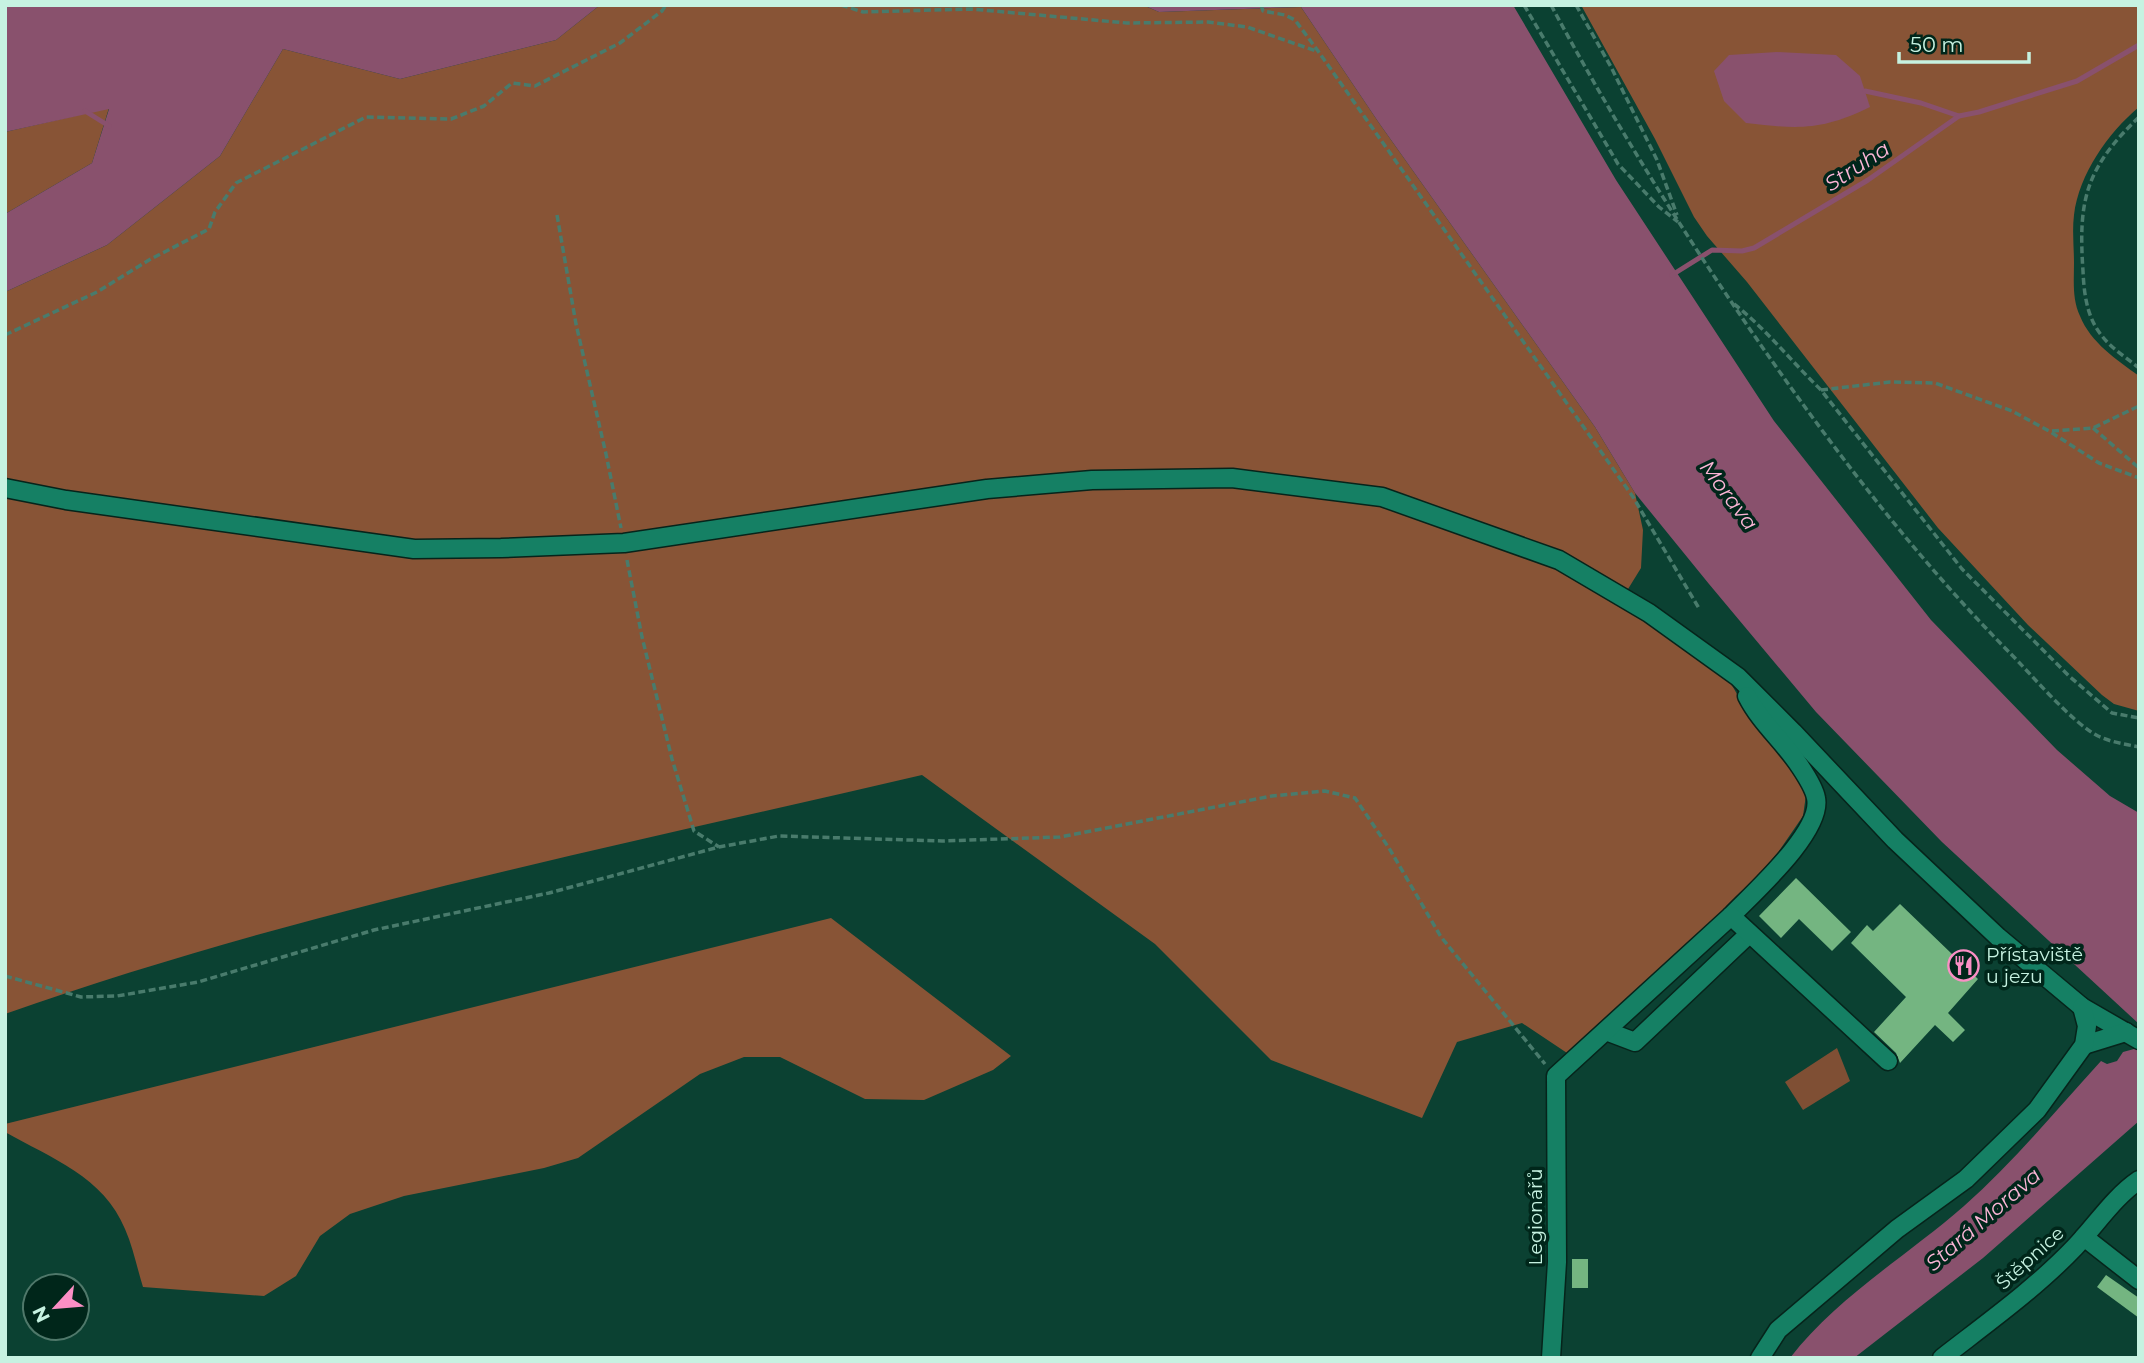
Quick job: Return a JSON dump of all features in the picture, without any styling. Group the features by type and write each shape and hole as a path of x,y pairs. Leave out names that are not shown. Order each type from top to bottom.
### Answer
{"street":[{"path":"5,488 66,500 414,549 624,543 987,489 1092,480 1192,477 1246,480 1382,497 1559,560 1649,613 1738,677 1904,849 1998,937 2082,1007 2132,1036"},
{"path":"1556,1076 1731,916 1798,847 1813,821 1817,799 1798,763 1759,715 1738,677"},
{"path":"1731,916 1888,1060"},
{"path":"1606,1031 1634,1042 1749,934"},
{"path":"1760,1358 1779,1330 1897,1229 1965,1179 2037,1110 2084,1045 2087,1026 2082,1007"},
{"path":"2084,1045 2106,1036 2132,1036"},
{"name":"Legionářů","path":"1551,1358 1556,1262 1556,1076"},
{"name":"Štěpnice","path":"1942,1358 2002,1312 2084,1237 2127,1188 2139,1180"},
{"path":"2084,1237 2139,1280"}],"path":[{"path":"5,335 97,292 149,260 209,229 215,212 236,183 276,161 366,117 451,119 484,106 512,83 535,86 620,43 666,5"},
{"path":"841,5 863,12 971,9 1127,23 1208,22 1247,27 1318,51"},
{"path":"1261,5 1263,11 1285,15 1295,20 1318,51 1633,497 1700,610"},
{"path":"1524,5 1618,164 1659,207 1680,223"},
{"path":"1551,5 1577,54 1707,267 1844,461 1919,554 1985,628 2079,722 2097,736 2139,747"},
{"path":"1576,5 1611,67 1657,160 1680,223"},
{"path":"2139,117 2117,140 2094,173 2084,199 2081,229 2084,293 2091,319 2102,337 2139,368"},
{"path":"557,215 576,324 606,454 642,637 672,759 694,831 719,847"},
{"path":"1730,301 1766,331 1821,390 1962,569 2069,676 2112,713 2139,718"},
{"path":"1821,390 1890,383 1935,383 2012,411 2099,463 2139,478"},
{"path":"2049,431 2093,428 2139,406"},
{"path":"2093,428 2139,468"},
{"path":"5,976 81,997 117,996 198,982 374,930 549,893 719,847 779,836 942,841 1060,837 1272,796 1325,791 1355,798 1389,848 1441,937 1556,1076"}],"shaded area":[{"path":"600,5 1143,5 1159,12 1301,7 1379,123 1595,427 1635,493 1643,530 1641,568 1620,602 1724,671 1742,703 1799,776 1806,795 1803,816 1779,851 1727,912 1570,1055 1522,1023 1457,1042 1422,1118 1271,1060 1155,944 922,775 345,911 230,942 5,1014 5,292 107,245 220,156 283,49 400,79 556,40"},
{"path":"1581,5 2139,5 2139,107 2116,129 2089,170 2077,200 2073,233 2074,290 2080,316 2097,342 2139,376 2139,711 2114,704 2102,695 2028,625 1938,528 1747,282 1707,236 1694,217 1655,139"},
{"path":"109,108 92,163 5,214 5,132"},
{"path":"831,918 1011,1056 993,1070 924,1100 865,1099 780,1057 744,1057 700,1074 578,1158 544,1168 404,1196 350,1214 320,1236 296,1276 264,1296 143,1287 125,1229 104,1196 90,1182 58,1160 5,1132 5,1124"},
{"path":"1837,1048 1850,1081 1803,1110 1785,1082"}],"water":[{"path":"5,5 600,5 556,40 400,79 283,49 220,156 107,245 5,292 5,214 92,163 109,109 5,132"},
{"name":"Morava","path":"1143,5 1513,5 1616,180 1774,421 1931,620 2057,750 2110,796 2139,813 2139,1024 1942,842 1816,712 1709,584 1635,493 1595,427 1379,123 1301,7 1159,12"},
{"path":"1777,52 1836,55 1860,76 1870,107 1837,120 1809,126 1746,123 1724,101 1714,71 1729,55"},
{"name":"Stará Morava","path":"2139,1049 2139,1121 1983,1258 1854,1358 1790,1358 1851,1296 1982,1189 2101,1061 2107,1064 2117,1061 2123,1052"}],"building":[{"path":"1796,878 1851,932 1832,951 1799,919 1781,938 1759,916"},
{"path":"1900,904 1978,979 1948,1013 1965,1030 1953,1042 1935,1025 1900,1063 1896,1053 1874,1032 1906,997 1851,943 1867,925 1873,931"},
{"path":"1572,1259 1588,1259 1588,1288 1572,1288"},
{"path":"2106,1275 2139,1298 2139,1318 2097,1287"}],"waterway":[{"name":"Struha","path":"1672,275 1712,250 1742,251 1754,248 1868,180 1959,116 2077,81 2139,45"},
{"path":"1865,91 1921,103 1959,116"},
{"path":"85,111 109,126"}],"place":[{"name":"Přístaviště u jezu","path":"1963,965"}]}
